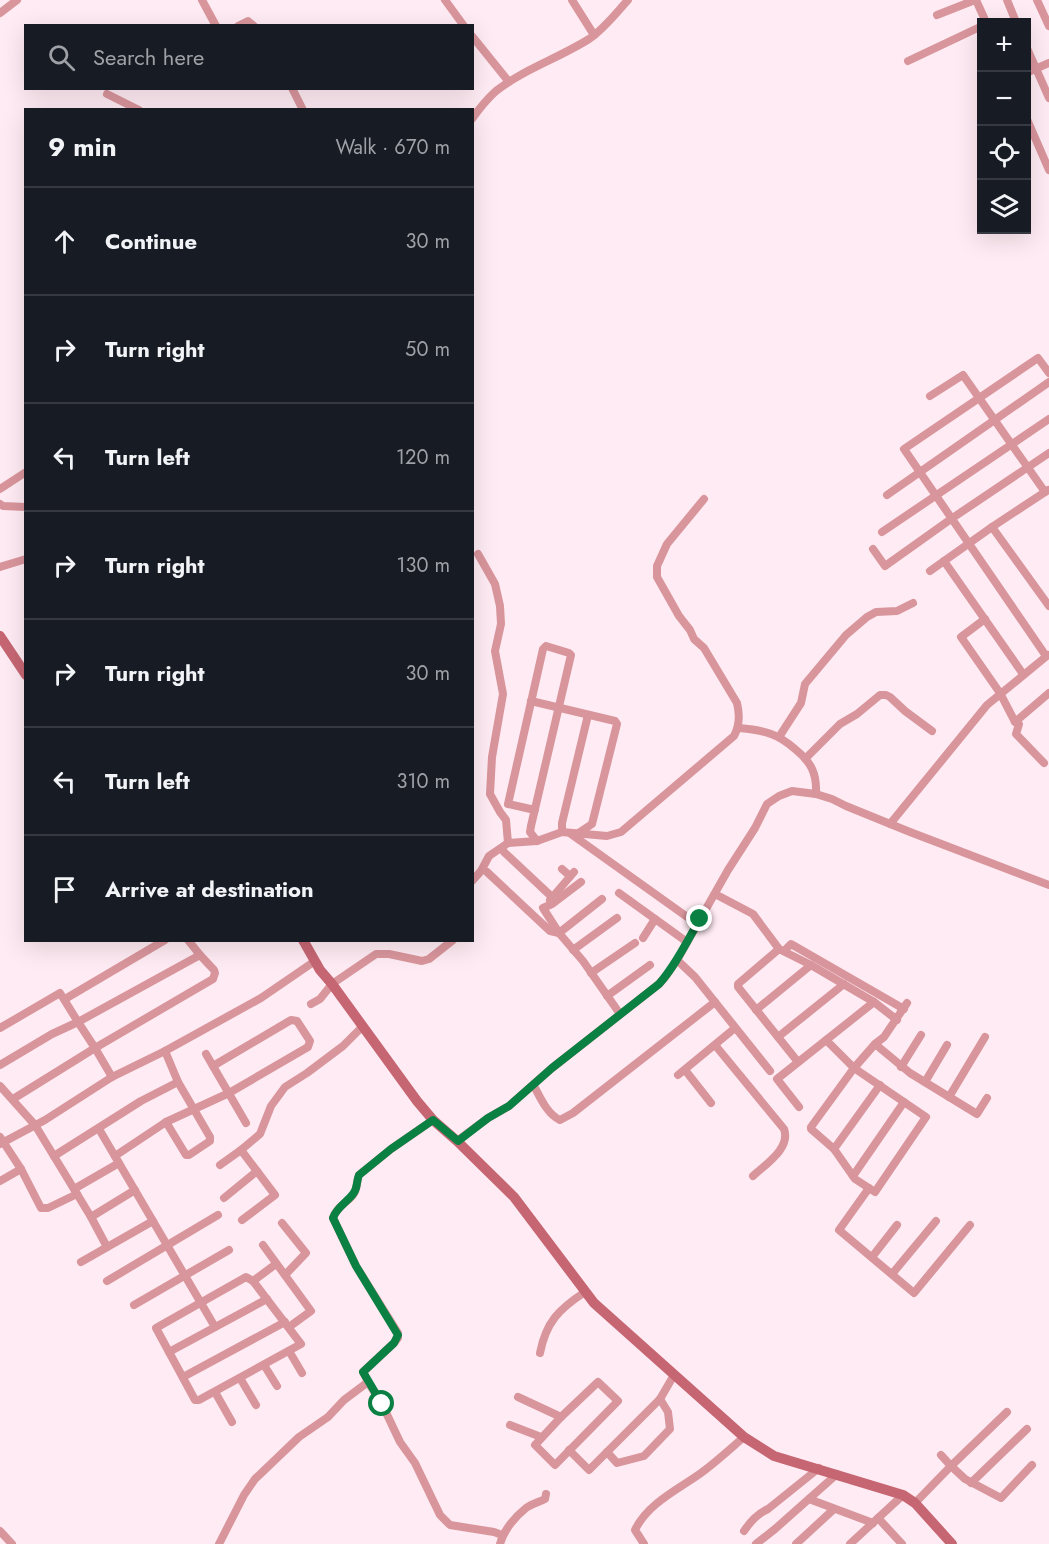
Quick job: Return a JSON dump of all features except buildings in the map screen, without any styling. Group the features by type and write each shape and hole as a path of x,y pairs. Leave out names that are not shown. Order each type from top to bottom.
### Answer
{"street":[{"path":"0,13 16,0"},
{"path":"202,0 215,24"},
{"path":"445,0 463,24"},
{"path":"572,0 594,35"},
{"path":"474,116 486,101 509,82 594,35 628,0"},
{"path":"937,15 975,0 984,18"},
{"path":"1007,0 1014,18"},
{"path":"1037,0 1049,26"},
{"path":"908,61 977,28"},
{"path":"474,38 509,82"},
{"path":"1031,58 1049,98"},
{"path":"1028,72 1049,63"},
{"path":"293,90 302,108"},
{"path":"107,94 135,108"},
{"path":"1031,126 1046,156 1049,170"},
{"path":"890,824 987,705 1047,655 904,449 1038,358 1049,373"},
{"path":"930,396 963,375 1027,466 1047,490 930,571"},
{"path":"887,495 1049,382"},
{"path":"882,532 1049,419"},
{"path":"873,549 885,566 1049,453"},
{"path":"0,489 24,473"},
{"path":"569,833 607,836 621,832 734,736 738,728 740,712 737,703 704,648 694,639 679,616 657,577 657,566 667,544 704,499"},
{"path":"0,504 3,507 24,507"},
{"path":"992,526 1049,606"},
{"path":"478,555 495,584 500,606 501,624 495,651 503,694 492,757 490,794 506,820 508,843"},
{"path":"0,567 24,560"},
{"path":"944,561 1023,674"},
{"path":"779,737 801,703 805,684 846,635 876,612 897,611 913,603"},
{"path":"985,619 962,637 1000,693 1014,722 1019,724 1016,734 1044,763"},
{"path":"0,636 24,672"},
{"path":"535,810 508,804 543,649 546,646 572,655 530,832 537,841"},
{"path":"1014,722 1049,693"},
{"path":"806,758 840,724 857,714 880,695 886,695 932,731"},
{"path":"474,879 484,871 489,856 508,843 537,841 569,833 592,824 616,724 531,700"},
{"path":"588,715 562,823 569,833 697,924"},
{"path":"738,728 779,737 806,758 817,782 816,794"},
{"path":"458,1141 488,1118 509,1106 552,1068 659,984 677,960 767,804 779,796 792,791 816,794 1049,885"},
{"path":"504,852 552,897"},
{"path":"474,868 484,871 550,931 559,933"},
{"path":"535,917 572,874 562,869"},
{"path":"543,908 581,882"},
{"path":"619,893 687,942"},
{"path":"715,894 753,914 782,950 874,1002 897,1020"},
{"path":"559,933 602,899"},
{"path":"543,908 620,1014"},
{"path":"573,950 617,918"},
{"path":"591,974 639,940 655,919"},
{"path":"65,999 162,942"},
{"path":"13,1099 213,979 214,970 190,942"},
{"path":"304,942 321,970 417,1101 433,1120 458,1141 514,1197 594,1303 744,1437 761,1449 774,1456 903,1494 915,1503 952,1544"},
{"path":"311,1004 320,999 332,984 376,954 389,954 422,961 429,959 450,942"},
{"path":"798,1062 738,987 738,984 791,944 906,1006 884,1036 854,1068 811,1128 811,1131 834,1149 853,1176 868,1188 876,1191 926,1116 854,1068 826,1040"},
{"path":"795,957 800,949"},
{"path":"0,1065 52,1034 200,955"},
{"path":"677,960 695,977 770,1071"},
{"path":"213,1066 291,1020 297,1021 310,1041 308,1047 229,1093 166,1122 76,1192 46,1209 41,1208 21,1170 1,1141 35,1125 112,1077 165,1051 261,998 315,961"},
{"path":"607,996 650,965"},
{"path":"756,1010 811,965"},
{"path":"778,1037 844,984"},
{"path":"0,1028 62,993 112,1077"},
{"path":"534,1086 555,1119 560,1120 573,1113 715,1002"},
{"path":"799,1107 777,1080 874,1002"},
{"path":"220,1165 260,1134 271,1106 285,1087 343,1047 363,1026"},
{"path":"711,1103 682,1072 735,1028"},
{"path":"901,1066 921,1035"},
{"path":"949,1097 985,1037"},
{"path":"875,1044 901,1066 977,1114 987,1098"},
{"path":"715,1045 786,1133 785,1141 779,1151 753,1176"},
{"path":"925,1082 947,1045"},
{"path":"165,1051 178,1082 210,1139 209,1143 189,1155 184,1153 166,1122"},
{"path":"206,1054 246,1123"},
{"path":"54,1156 141,1101 178,1082"},
{"path":"834,1149 880,1085"},
{"path":"0,1086 35,1125 107,1247"},
{"path":"853,1176 904,1102"},
{"path":"433,1120 359,1175 353,1194 335,1212 333,1218 356,1266 398,1335 394,1343 364,1370 368,1382 382,1404 400,1442 415,1463 442,1518 450,1525 502,1535"},
{"path":"99,1129 215,1327"},
{"path":"241,1150 275,1195 242,1220"},
{"path":"0,1181 21,1170"},
{"path":"224,1198 257,1171"},
{"path":"868,1188 839,1230 914,1293 970,1225"},
{"path":"91,1217 135,1190"},
{"path":"107,1281 218,1215"},
{"path":"81,1262 153,1221"},
{"path":"892,1274 936,1221"},
{"path":"282,1223 306,1252 285,1275"},
{"path":"872,1257 897,1225"},
{"path":"183,1377 311,1311 263,1245"},
{"path":"134,1305 229,1250"},
{"path":"253,1281 276,1263"},
{"path":"246,1277 253,1281 267,1299 302,1344 215,1392 195,1400 156,1328 246,1277"},
{"path":"540,1353 543,1338 550,1323 570,1302 585,1292"},
{"path":"169,1352 267,1299"},
{"path":"289,1351 302,1373"},
{"path":"264,1365 277,1386"},
{"path":"569,1450 589,1470 660,1399 674,1375"},
{"path":"240,1378 256,1405"},
{"path":"219,1544 244,1495 255,1479 299,1437 368,1382"},
{"path":"598,1382 618,1401 555,1465 535,1445 541,1437 598,1382"},
{"path":"215,1392 232,1422"},
{"path":"518,1397 561,1417"},
{"path":"607,1452 617,1463 644,1456 670,1429 668,1412 660,1399"},
{"path":"915,1503 1006,1412"},
{"path":"510,1425 541,1437"},
{"path":"971,1483 1027,1429"},
{"path":"644,1544 635,1530 649,1511 703,1472 744,1437"},
{"path":"941,1455 965,1479 1001,1498 1032,1465"},
{"path":"744,1531 759,1514 819,1468"},
{"path":"756,1544 837,1474"},
{"path":"500,1544 502,1535 511,1523 526,1508 546,1497 546,1494"},
{"path":"850,1544 903,1494"},
{"path":"809,1499 834,1509 875,1520 902,1544"},
{"path":"796,1544 834,1509"},
{"path":"0,1531 12,1544"}],"route":[{"path":"382,1404 363,1372 394,1343 398,1338 398,1333 356,1266 333,1218 335,1212 356,1190 359,1175 433,1120 458,1141 488,1118 509,1106 552,1068 659,984 677,960 700,919"}]}
